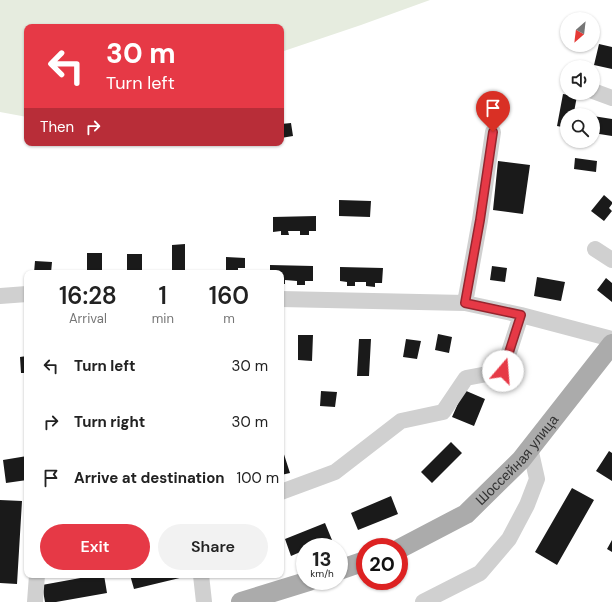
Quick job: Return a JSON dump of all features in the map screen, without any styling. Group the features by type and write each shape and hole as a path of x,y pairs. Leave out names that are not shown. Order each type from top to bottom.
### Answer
{"main road":[{"name":"Шоссейная улица","path":"408,544 466,514 521,460 612,344"},
{"path":"241,602 296,585"}],"street":[{"path":"600,94 612,98"},
{"path":"465,303 480,220 493,132"},
{"path":"595,249 612,260"},
{"path":"0,296 24,294"},
{"path":"284,299 465,303 521,315 612,339"},
{"path":"284,491 335,472 401,421 443,412 466,378 503,371 521,315"},
{"path":"423,602 480,573 509,540 527,506 537,479 530,448"},
{"path":"35,602 41,578"},
{"path":"201,578 204,602"}],"shaded area":[{"path":"0,0 430,0 284,51 284,24 24,24 24,116 0,112"}],"building":[{"path":"600,44 612,47 612,69 600,66 600,60 595,60 597,52 600,52"},
{"path":"562,100 576,100 575,108 560,108"},
{"path":"560,110 560,127 557,126"},
{"path":"600,117 612,119 612,136 600,134"},
{"path":"291,123 293,136 284,138 284,124"},
{"path":"575,158 597,161 596,172 574,169"},
{"path":"498,161 530,165 523,214 493,210"},
{"path":"604,195 612,202 609,208 612,211 604,221 591,211"},
{"path":"339,200 371,201 370,217 339,216"},
{"path":"316,216 316,231 309,231 309,235 300,235 300,231 288,231 289,235 281,235 281,231 273,232 273,217"},
{"path":"185,244 185,270 172,270 172,245"},
{"path":"87,253 102,253 102,270 87,270"},
{"path":"127,254 142,254 142,270 127,270"},
{"path":"226,257 245,258 245,268 238,268 238,270 226,270"},
{"path":"35,261 52,262 51,270 34,270"},
{"path":"270,265 313,266 313,281 305,281 305,285 297,285 297,281 285,280 284,284 284,270 270,270"},
{"path":"492,266 507,268 505,282 490,280"},
{"path":"340,267 383,268 382,283 375,283 375,287 366,286 366,282 355,282 355,286 347,286 347,282 340,281"},
{"path":"537,277 565,282 561,301 534,296"},
{"path":"606,278 612,283 612,302 597,290"},
{"path":"438,334 452,337 449,353 435,350"},
{"path":"298,335 313,335 312,361 298,360"},
{"path":"359,339 371,339 369,376 357,376"},
{"path":"406,339 421,341 417,359 403,357"},
{"path":"24,356 24,373 21,373 20,357"},
{"path":"464,390 485,399 474,426 452,417"},
{"path":"321,391 337,392 335,407 320,406"},
{"path":"451,442 462,453 432,483 421,472"},
{"path":"609,451 612,453 612,481 596,471"},
{"path":"284,454 290,473 284,474"},
{"path":"24,456 24,480 6,483 3,460"},
{"path":"572,488 594,500 557,565 535,552"},
{"path":"391,496 398,514 358,530 351,513"},
{"path":"0,500 22,501 17,584 0,583"},
{"path":"325,523 331,538 296,538 296,554 291,556 285,539"},
{"path":"612,540 612,552 607,549"},
{"path":"80,578 104,578 107,593 56,602 45,602 42,585"},
{"path":"131,578 180,578 134,589"}],"route":[{"path":"493,132 480,220 465,303 521,315 503,371"}]}
